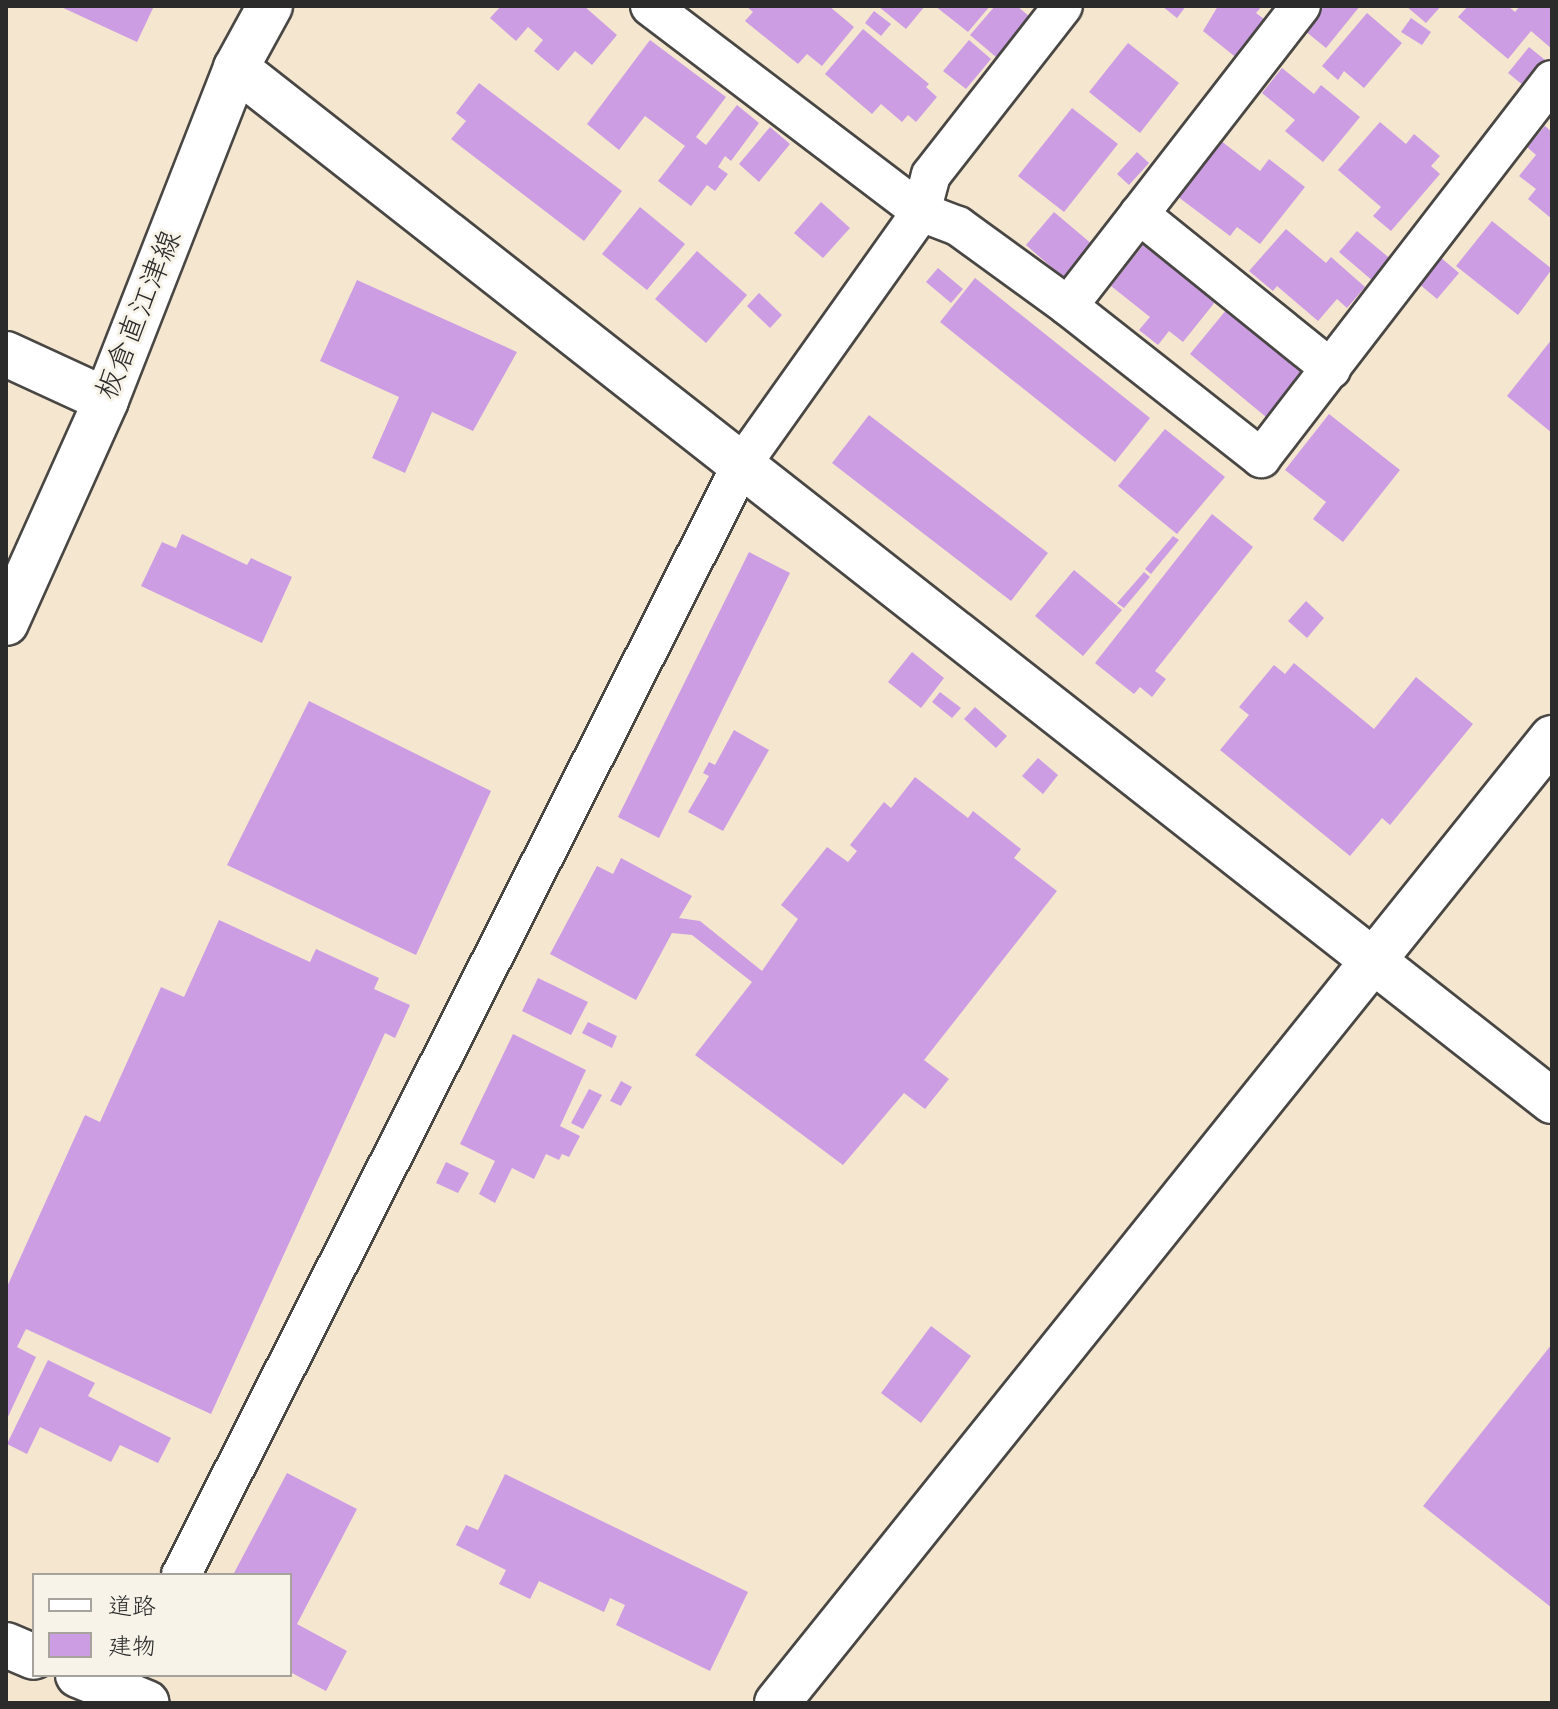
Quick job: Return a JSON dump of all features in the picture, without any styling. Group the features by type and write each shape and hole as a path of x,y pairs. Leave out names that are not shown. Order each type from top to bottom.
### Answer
{"street":[{"name":"板倉直江津線","path":"6,623 106,400 236,68 270,6"},
{"path":"182,1573 742,464 921,212 931,175 1063,6"},
{"path":"1068,306 1301,6"},
{"path":"673,13 921,212 958,226 1068,306 1261,458 1552,80"},
{"path":"236,68 1373,964 1552,1101"},
{"path":"1139,214 1331,369"},
{"path":"6,354 106,400"},
{"path":"777,1703 1552,738"},
{"path":"6,1645 32,1656"},
{"path":"85,1677 133,1690"}],"building":[{"path":"59,6 154,6 137,42"},
{"path":"501,6 584,6 617,35 592,65 575,51 558,71 534,51 543,40 528,27 516,41 490,18"},
{"path":"746,6 829,6 854,27 822,66 807,54 798,64 745,21 753,12"},
{"path":"878,6 925,6 906,29"},
{"path":"935,6 990,6 968,32"},
{"path":"995,6 1017,6 1030,17 996,57 970,35"},
{"path":"1162,6 1186,6 1177,18"},
{"path":"1218,6 1262,6 1256,13 1268,22 1238,59 1203,31"},
{"path":"1324,6 1360,6 1326,48 1304,30"},
{"path":"1406,6 1441,6 1426,23"},
{"path":"1468,6 1508,6 1515,12 1520,6 1552,6 1552,49 1531,31 1508,59 1458,17"},
{"path":"874,11 891,24 881,36 865,23"},
{"path":"1367,13 1402,43 1364,88 1344,71 1338,80 1322,66"},
{"path":"1411,18 1431,32 1422,45 1401,32"},
{"path":"863,29 929,84 926,87 937,97 916,122 908,115 902,122 881,104 872,114 825,74"},
{"path":"650,40 726,97 696,137 706,145 737,105 759,123 731,161 725,156 718,167 728,174 715,191 707,185 691,206 658,181 685,146 645,116 619,150 587,124"},
{"path":"969,40 991,59 966,89 943,71"},
{"path":"1128,43 1179,83 1140,133 1089,92"},
{"path":"1529,47 1550,64 1529,90 1508,73"},
{"path":"1282,68 1314,94 1321,85 1360,117 1323,162 1285,131 1295,120 1262,93"},
{"path":"479,83 622,191 584,241 451,139 466,121 456,113"},
{"path":"1072,108 1118,144 1064,212 1018,176"},
{"path":"1380,122 1406,144 1414,134 1440,156 1431,166 1440,174 1391,231 1373,216 1381,207 1338,170"},
{"path":"1545,126 1552,132 1552,219 1528,199 1536,189 1519,176 1536,155 1527,147"},
{"path":"770,127 790,144 759,182 739,164"},
{"path":"1216,137 1260,171 1269,159 1305,187 1260,244 1237,227 1230,236 1173,193"},
{"path":"1137,152 1149,163 1129,185 1117,174"},
{"path":"821,202 850,228 823,258 794,233"},
{"path":"640,207 685,244 647,290 602,254"},
{"path":"1054,212 1093,245 1065,279 1026,245"},
{"path":"1492,221 1552,269 1518,315 1456,266"},
{"path":"1286,229 1326,263 1331,257 1365,287 1347,308 1337,299 1318,321 1277,286 1273,291 1249,271"},
{"path":"1357,231 1393,261 1374,282 1339,252"},
{"path":"1143,245 1215,302 1183,342 1169,331 1158,345 1139,330 1150,317 1111,286"},
{"path":"697,251 747,295 706,343 655,299"},
{"path":"1440,257 1459,273 1437,299 1418,283"},
{"path":"938,268 963,289 951,303 926,282"},
{"path":"975,278 1150,418 1115,462 940,322"},
{"path":"357,280 517,352 473,431 432,412 405,473 372,458 399,397 320,361"},
{"path":"759,293 782,315 770,328 747,306"},
{"path":"1227,309 1304,372 1266,417 1190,354"},
{"path":"1552,339 1552,433 1507,396"},
{"path":"1329,414 1400,470 1343,542 1313,519 1326,502 1285,470"},
{"path":"869,415 1048,553 1011,601 832,463"},
{"path":"1165,429 1225,477 1177,534 1118,486"},
{"path":"1212,514 1253,547 1155,671 1166,679 1152,697 1140,687 1134,694 1095,663"},
{"path":"182,534 247,565 251,558 292,577 262,643 141,586 162,542 176,548"},
{"path":"1173,536 1179,540 1151,574 1145,569"},
{"path":"749,552 790,573 659,838 618,817"},
{"path":"1074,570 1122,610 1083,656 1035,616"},
{"path":"1144,572 1150,577 1124,608 1117,603"},
{"path":"1306,601 1324,618 1307,638 1288,621"},
{"path":"912,652 944,678 921,708 888,682"},
{"path":"1294,663 1374,729 1416,677 1473,724 1390,825 1382,818 1350,856 1220,750 1249,715 1239,707 1274,665 1285,674"},
{"path":"940,692 961,708 952,718 932,702"},
{"path":"309,701 491,791 416,955 227,865"},
{"path":"975,707 1007,736 996,748 964,719"},
{"path":"734,730 769,750 723,831 688,812 709,776 703,773 709,762 715,765"},
{"path":"1038,758 1058,775 1043,794 1022,776"},
{"path":"915,777 968,818 973,811 1021,849 1014,858 1057,891 924,1060 949,1079 925,1109 904,1093 843,1165 695,1055 752,982 692,935 672,933 636,1000 550,954 597,866 613,874 621,858 692,896 679,918 700,921 762,971 798,919 781,905 827,847 848,862 857,851 850,845 884,802 891,808"},
{"path":"219,920 310,962 316,949 379,978 374,989 410,1005 395,1038 385,1033 211,1414 26,1329 17,1347 36,1357 6,1421 6,1289 85,1115 100,1122 161,987 184,997"},
{"path":"538,978 588,1002 571,1035 522,1011"},
{"path":"588,1022 617,1036 612,1048 582,1033"},
{"path":"513,1034 586,1070 560,1126 580,1136 569,1157 562,1154 559,1160 546,1154 534,1179 512,1168 495,1203 479,1194 495,1161 460,1144"},
{"path":"621,1081 632,1087 621,1106 610,1101"},
{"path":"589,1089 602,1095 583,1129 571,1123"},
{"path":"446,1162 469,1173 458,1193 436,1183"},
{"path":"931,1326 971,1356 921,1423 881,1393"},
{"path":"1552,1344 1552,1608 1423,1506"},
{"path":"48,1360 95,1383 88,1396 171,1438 158,1463 120,1445 111,1462 40,1427 27,1454 7,1444"},
{"path":"287,1473 357,1509 297,1624 347,1651 326,1691 292,1673 292,1573 234,1573"},
{"path":"505,1474 748,1592 710,1671 616,1625 625,1605 610,1598 604,1612 539,1581 530,1599 499,1584 506,1570 456,1545 466,1525 478,1530"}]}
